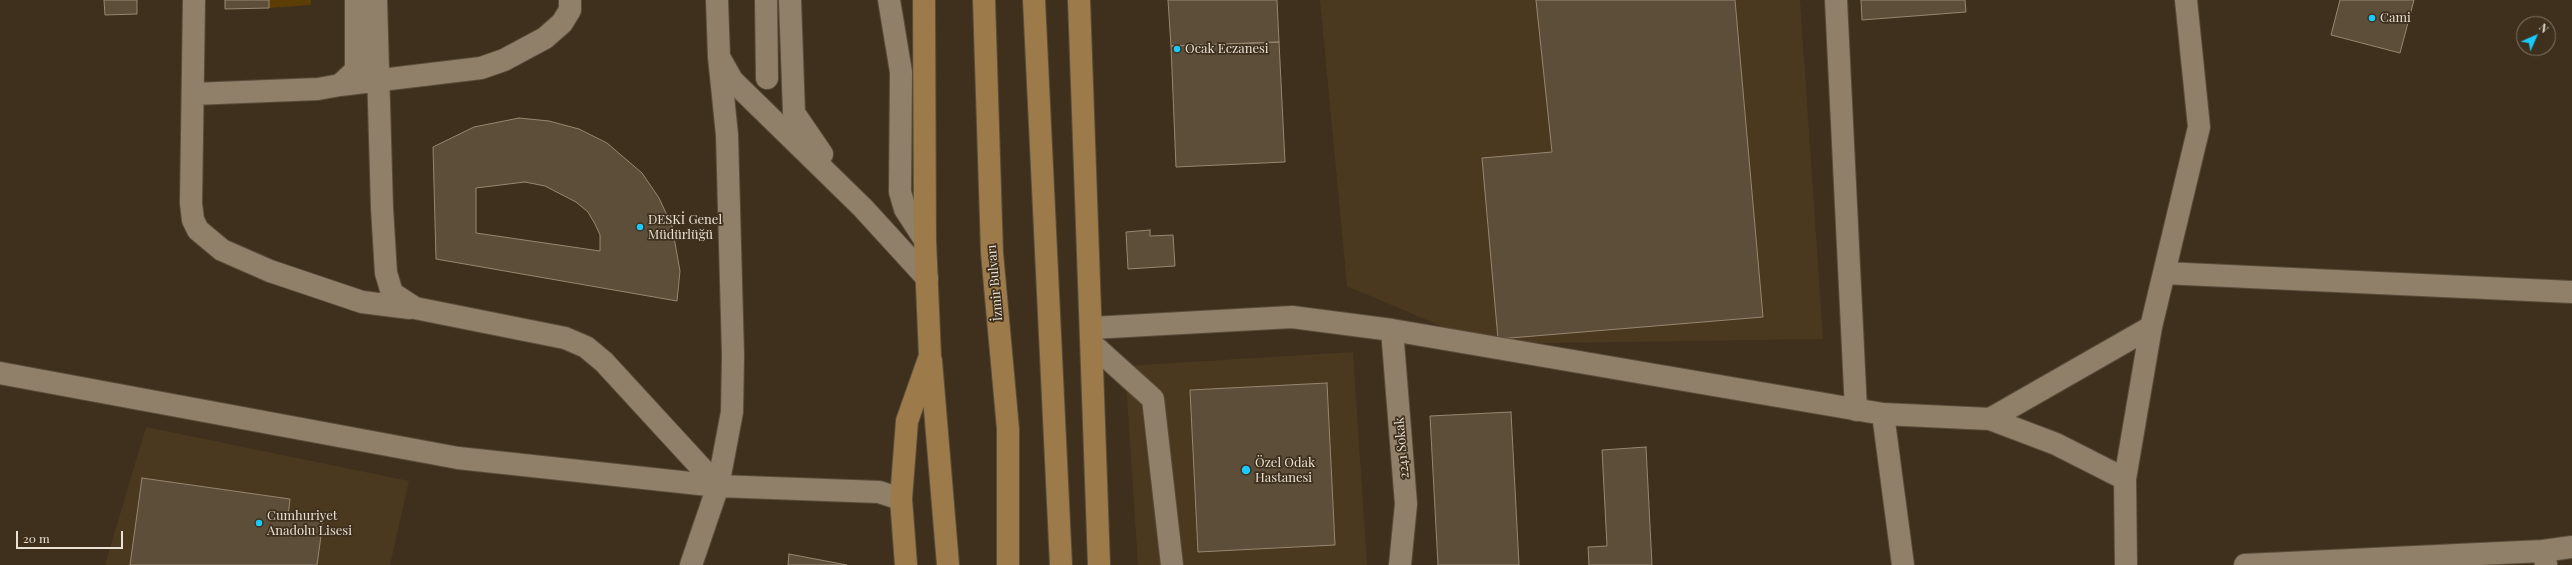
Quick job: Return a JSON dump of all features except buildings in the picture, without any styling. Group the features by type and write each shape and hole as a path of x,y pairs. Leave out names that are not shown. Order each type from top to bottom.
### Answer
{"main road":[{"path":"924,0 925,240 930,356 939,435 948,565"},
{"name":"İzmir Bulvarı","path":"984,0 992,253 1008,429 1008,565"},
{"path":"1034,0 1061,565"},
{"path":"1079,0 1098,565"},
{"path":"906,565 901,499 907,421 930,356"}],"street":[{"path":"194,0 193,220 198,230 210,242 222,250 270,271 362,302 415,308 565,338 586,347 604,362 718,486"},
{"path":"340,85 356,70 356,0"},
{"path":"376,0 386,273 392,293 415,308"},
{"path":"193,94 318,89 481,68 504,60 545,38 562,23 570,10 570,0"},
{"path":"691,565 718,486 732,412 733,363 726,134 719,57 717,0"},
{"path":"766,0 767,78"},
{"path":"790,0 794,113 863,208"},
{"path":"889,0 901,72 900,192 905,209 925,240"},
{"path":"1836,0 1856,410"},
{"path":"2126,565 2125,479 2151,327 2199,127 2186,0"},
{"path":"719,57 732,80 762,111 863,208 927,278"},
{"path":"726,134 734,115 740,110 749,108 762,111"},
{"path":"2164,273 2572,292"},
{"path":"1091,336 1292,317 1392,330 1856,410 1883,414 1990,419 2056,444 2125,479"},
{"path":"1990,419 2151,327"},
{"name":"2241 Sokak","path":"1392,330 1406,504 1400,565"},
{"path":"1091,336 1153,399 1172,565"},
{"path":"0,373 458,458 718,486 879,492 901,499"},
{"path":"1883,414 1903,565"},
{"path":"2246,565 2545,558 2572,547"}],"shaded area":[{"path":"269,0 311,0 311,5 269,8"},
{"path":"1320,0 1800,0 1823,339 1483,344 1347,286"},
{"name":"Özel Odak Hastanesi","path":"1353,352 1367,565 1138,565 1125,366"},
{"name":"Cumhuriyet Anadolu Lisesi","path":"146,427 409,481 390,565 105,565"}],"place":[{"name":"Cami","path":"2372,18"},
{"name":"Ocak Eczanesi","path":"1177,49"},
{"name":"DESKİ Genel Müdürlüğü","path":"640,227"},
{"name":"Özel Odak Hastanesi","path":"1246,470"},
{"name":"Cumhuriyet Anadolu Lisesi","path":"259,523"}]}
